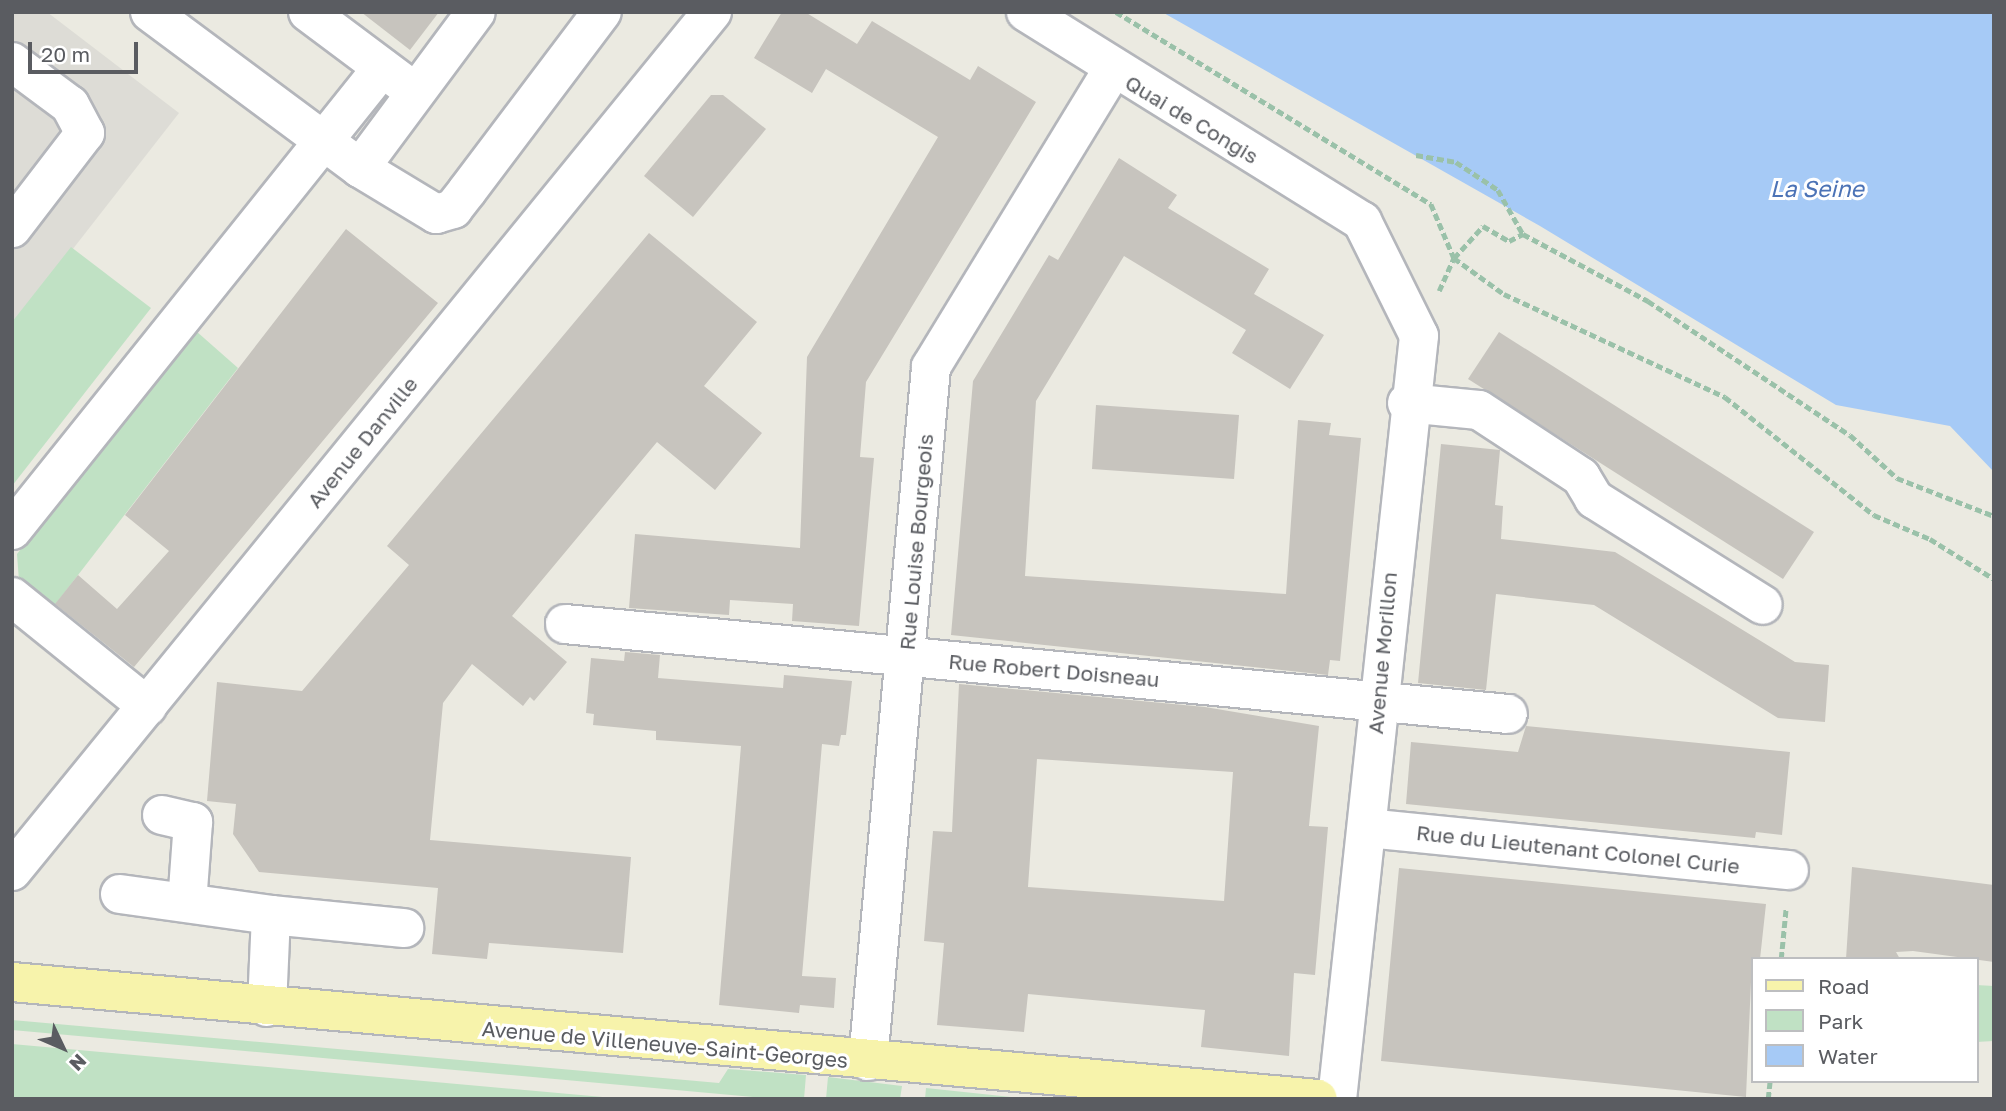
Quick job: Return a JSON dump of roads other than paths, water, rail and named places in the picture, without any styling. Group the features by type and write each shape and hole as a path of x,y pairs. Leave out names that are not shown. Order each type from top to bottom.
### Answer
{"main road":[{"name":"Avenue de Villeneuve-Saint-Georges","path":"12,982 868,1061 1318,1099"}],"street":[{"path":"150,12 359,168 424,211 448,212 602,12"},
{"path":"308,12 416,93"},
{"path":"359,168 476,12"},
{"name":"Avenue Danville","path":"12,871 712,12"},
{"name":"Quai de Congis","path":"1026,12 1112,71 1362,221"},
{"path":"12,62 70,105 85,133 12,228"},
{"path":"12,530 382,68"},
{"name":"Rue Louise Bourgeois","path":"868,1061 931,367 1112,71"},
{"name":"Avenue Morillon","path":"1337,1099 1367,828 1377,698 1407,403 1419,336 1362,221"},
{"path":"1407,403 1479,410 1581,477 1594,499 1763,605"},
{"path":"12,597 147,706"},
{"name":"Rue Robert Doisneau","path":"565,624 1377,698 1508,714"},
{"path":"162,815 192,822 187,903"},
{"name":"Rue du Lieutenant Colonel Curie","path":"1367,828 1789,870"},
{"path":"120,894 271,915 404,928"},
{"path":"267,1007 271,915"}],"water":[{"name":"La Seine","path":"1162,12 1994,12 1994,472 1950,426 1836,405 1540,226"}]}
